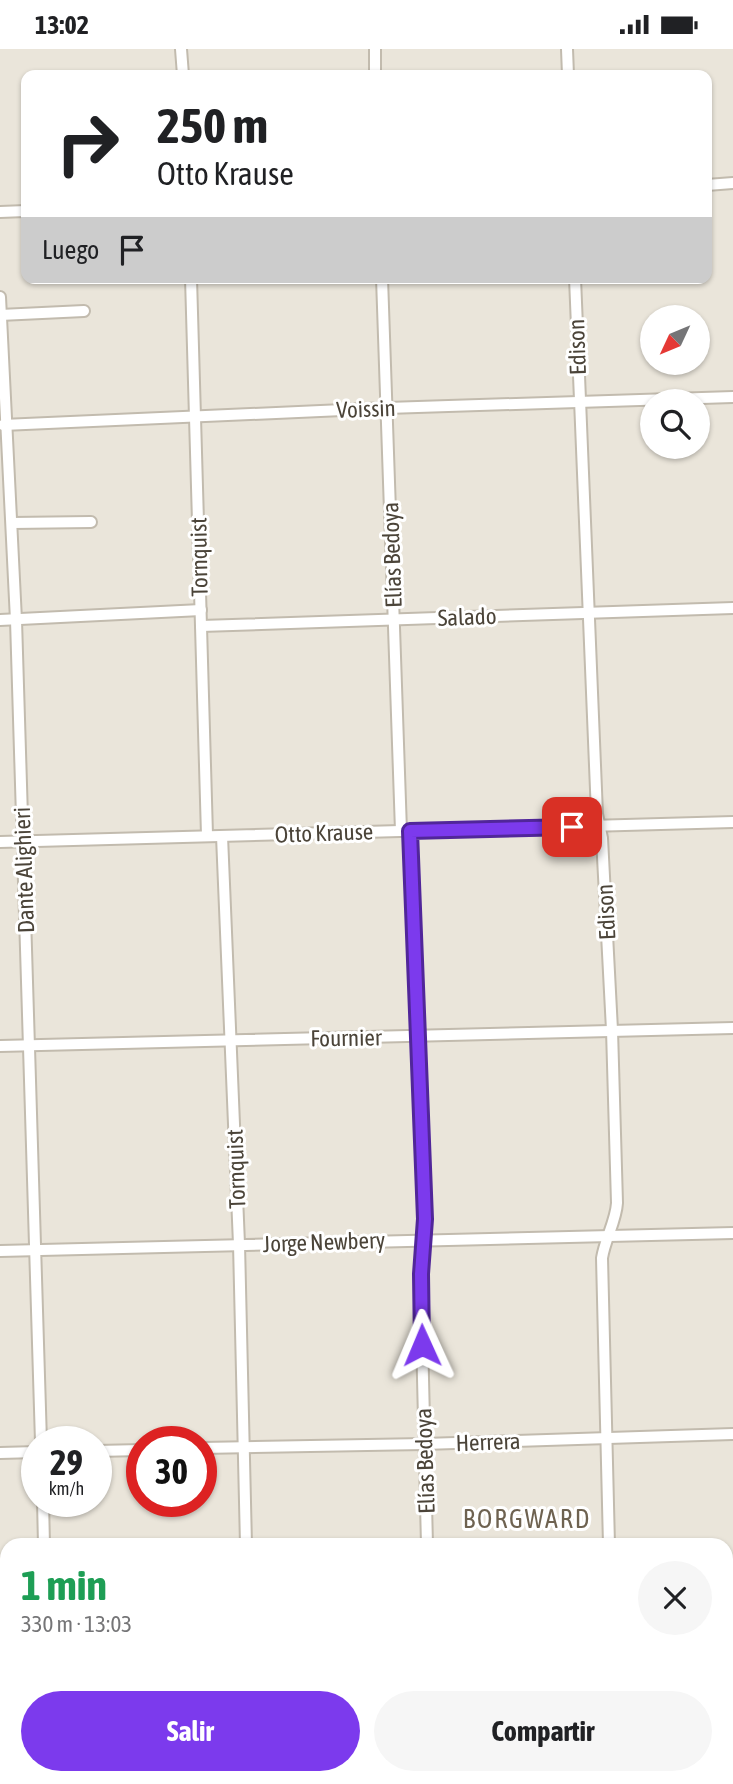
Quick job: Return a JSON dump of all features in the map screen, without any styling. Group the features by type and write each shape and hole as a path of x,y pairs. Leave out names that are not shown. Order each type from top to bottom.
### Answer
{"street":[{"path":"181,49 183,70"},
{"path":"375,49 375,70"},
{"path":"567,49 568,70"},
{"path":"712,185 733,183"},
{"path":"0,212 21,211"},
{"name":"Tornquist","path":"191,284 207,835"},
{"name":"Elías Bedoya","path":"382,284 394,619 419,1037 425,1219 421,1295 427,1538"},
{"name":"Edison","path":"575,284 587,613 612,1030 616,1212 607,1234 602,1258 609,1538"},
{"name":"Dante Alighieri","path":"0,297 3,425 12,523 16,619 41,1426"},
{"path":"1,315 84,311"},
{"name":"Voissin","path":"3,425 195,415 733,397"},
{"path":"12,523 91,521"},
{"name":"Salado","path":"201,626 733,608"},
{"path":"0,620 201,610"},
{"name":"Otto Krause","path":"0,842 733,822"},
{"name":"Tornquist","path":"222,836 239,1244 246,1538"},
{"name":"Fournier","path":"0,1046 733,1028"},
{"name":"Jorge Newbery","path":"0,1251 733,1233"},
{"name":"Herrera","path":"217,1448 733,1434"},
{"path":"0,1453 21,1452"},
{"path":"43,1517 44,1538"}],"shaded area":[{"path":"0,49 733,49 733,1538 0,1538"}],"district":[{"name":"BORGWARD","path":"527,1519"}],"route":[{"path":"422,1345 421,1274 425,1219 410,831 572,827"}]}
